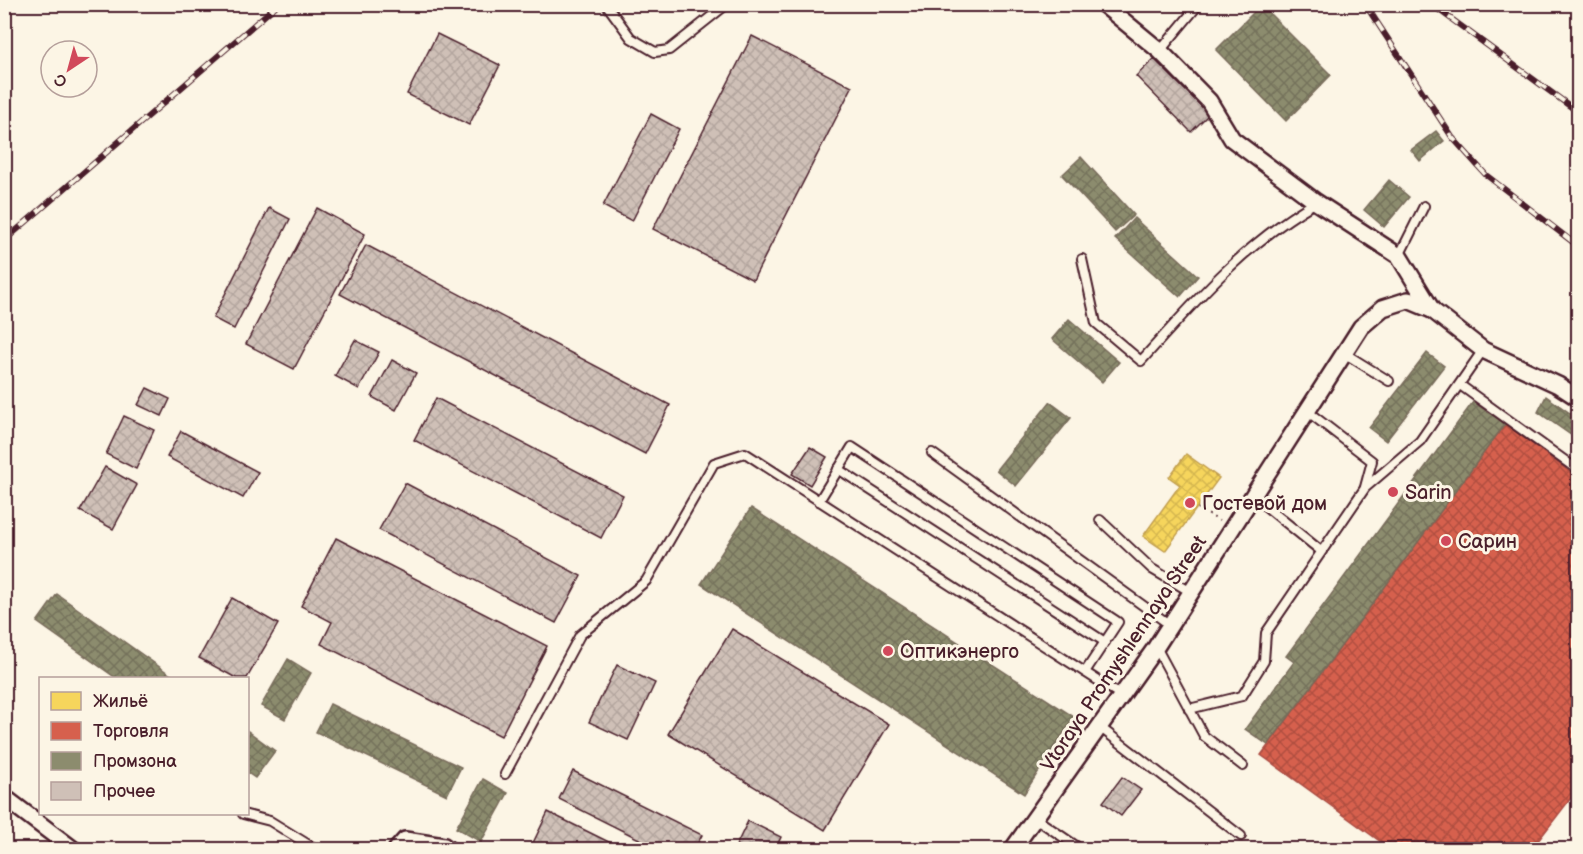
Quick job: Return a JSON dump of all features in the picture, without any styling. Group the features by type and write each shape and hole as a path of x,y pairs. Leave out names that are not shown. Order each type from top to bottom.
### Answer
{"street":[{"path":"1103,4 1160,51 1209,101 1232,139 1316,202 1399,256 1432,309"},
{"name":"Vtoraya Promyshlennaya Street","path":"1012,849 1101,728 1156,647 1361,327 1383,308 1408,300 1432,309 1483,350 1558,385 1578,398"},
{"path":"4,798 74,849"},
{"path":"396,849 405,840 444,846 449,849"}],"lane":[{"path":"606,4 631,38 655,52 669,50 727,4"},
{"path":"1160,51 1199,4"},
{"path":"1082,259 1096,323 1141,361 1214,280 1247,249 1284,220 1316,202"},
{"path":"1399,256 1424,206"},
{"path":"1189,710 1242,696 1264,662 1266,633 1321,551 1365,488 1420,441 1483,350"},
{"path":"1344,353 1389,381"},
{"path":"1460,385 1578,470"},
{"path":"1307,411 1372,461 1365,488"},
{"path":"819,501 852,447 1118,622 1085,672"},
{"path":"505,774 580,635 646,581 714,463 745,453 1122,696"},
{"path":"932,453 1170,625"},
{"path":"838,469 1105,642"},
{"path":"1253,496 1321,551"},
{"path":"1100,520 1152,569 1191,592"},
{"path":"1156,647 1204,736 1243,766"},
{"path":"1101,728 1241,836"},
{"path":"249,815 270,821 317,849"},
{"path":"1035,818 1082,849"}],"path":[{"path":"1198,508 1231,529"}],"building: Жильё":[{"path":"1186,454 1219,478 1165,551 1143,536 1180,485 1169,477"}],"building: Торговля":[{"path":"1505,424 1578,478 1578,789 1531,850 1392,850 1261,755"}],"building: Промзона":[{"path":"1261,5 1331,75 1286,121 1216,50"},
{"path":"1436,131 1444,141 1420,161 1411,150"},
{"path":"1081,157 1134,215 1115,232 1062,175"},
{"path":"1389,180 1409,197 1384,227 1364,210"},
{"path":"1134,218 1198,276 1180,297 1115,239"},
{"path":"1069,319 1119,362 1102,382 1052,339"},
{"path":"1427,353 1444,366 1386,441 1369,428"},
{"path":"1546,396 1578,419 1578,440 1538,412"},
{"path":"1050,402 1071,418 1016,486 996,470"},
{"path":"1473,402 1505,424 1268,745 1245,729 1294,662 1286,656"},
{"name":"Оптикэнерго","path":"751,508 1074,717 1024,794 701,584"},
{"path":"57,594 174,677 115,677 37,622"},
{"path":"288,659 311,673 285,719 261,706"},
{"path":"330,704 461,767 447,795 316,732"},
{"path":"249,732 275,751 255,778 249,774"},
{"path":"483,779 508,793 481,842 456,828"}],"building: Прочее":[{"path":"437,34 500,65 469,125 407,94"},
{"path":"752,36 852,87 753,280 653,229"},
{"path":"1154,59 1209,114 1191,132 1136,76"},
{"path":"651,114 679,129 632,221 603,206"},
{"path":"269,208 290,219 234,329 213,318"},
{"path":"317,208 365,234 294,369 246,344"},
{"path":"366,245 670,405 645,454 340,294"},
{"path":"355,340 379,352 359,389 335,376"},
{"path":"392,360 416,373 396,410 372,397"},
{"path":"147,388 170,399 162,416 138,405"},
{"path":"436,398 623,495 601,538 414,440"},
{"path":"124,416 154,430 136,469 106,454"},
{"path":"181,431 258,472 243,498 167,457"},
{"path":"810,447 827,457 810,485 792,474"},
{"path":"105,467 137,485 113,529 80,511"},
{"path":"405,483 581,576 556,623 379,530"},
{"path":"336,538 547,646 501,736 321,644 332,622 301,606"},
{"path":"232,598 278,624 248,677 234,677 199,658"},
{"path":"732,629 889,724 825,830 668,734"},
{"path":"617,665 655,683 628,740 589,722"},
{"path":"573,771 702,835 694,850 661,850 559,799"},
{"path":"1122,777 1141,790 1121,816 1103,802"},
{"path":"548,812 625,850 546,850 533,843"},
{"path":"748,821 781,837 775,850 734,850"}],"railway":[{"path":"4,241 278,4"},
{"path":"1365,4 1452,137 1486,175 1578,246"},
{"path":"1431,4 1578,112"}],"place":[{"name":"Sarin","path":"1393,492"},
{"name":"Гостевой дом","path":"1190,503"},
{"name":"Сарин","path":"1446,541"},
{"name":"Оптикэнерго","path":"888,651"}]}
